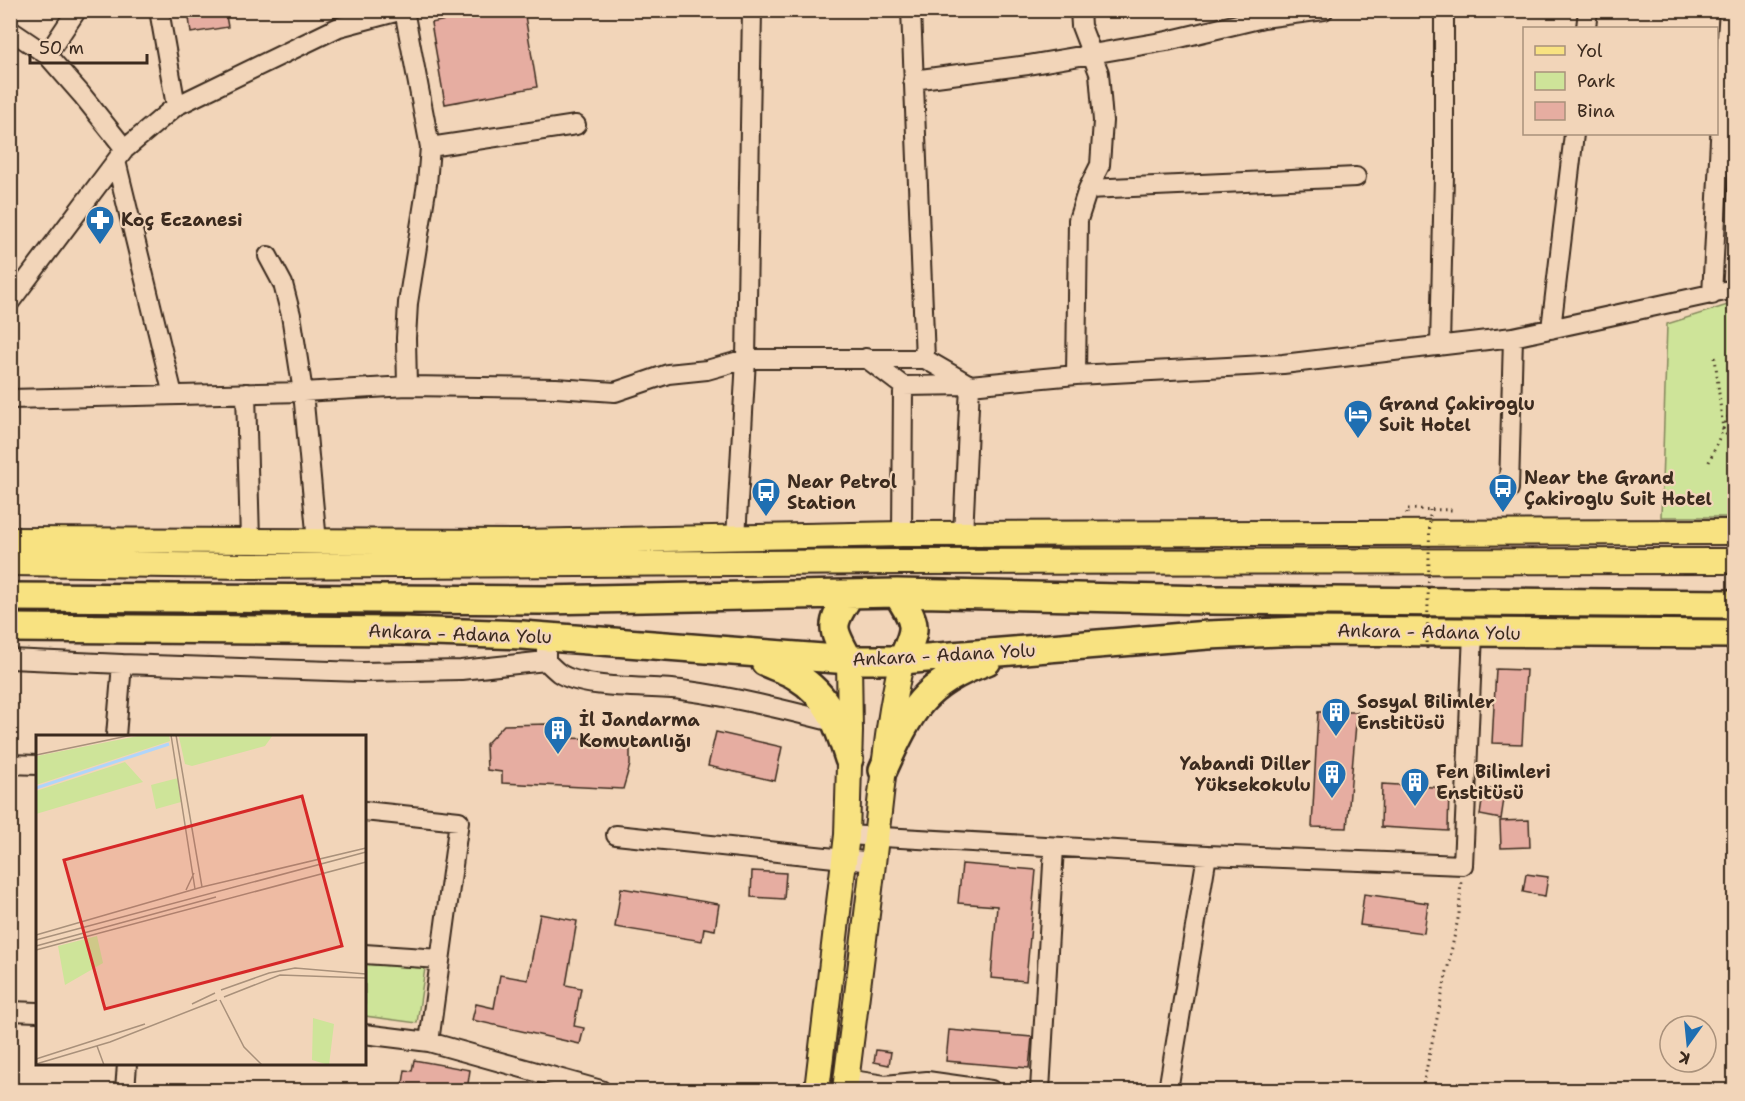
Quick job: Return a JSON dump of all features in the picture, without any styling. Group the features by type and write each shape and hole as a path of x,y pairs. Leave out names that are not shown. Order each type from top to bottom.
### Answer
{"highway":[{"name":"Ankara - Adana Yolu","path":"10,597 543,600 897,593 1079,598 1734,604"},
{"path":"897,593 913,618 913,636 902,660"},
{"path":"849,660 835,636 835,617 850,595"},
{"name":"Ankara - Adana Yolu","path":"10,628 402,631 546,648 745,654 849,660 902,660 1208,635 1301,631 1734,634"},
{"path":"883,770 903,726 926,696 955,674 1014,652"},
{"path":"745,654 796,675 828,704 849,759"}],"main road":[{"path":"10,540 523,542 902,534 1734,532"},
{"path":"902,534 903,562"},
{"path":"963,535 963,562"},
{"path":"10,563 248,566 1734,561"},
{"path":"817,1090 847,835 849,660"},
{"path":"846,1085 883,770 902,660"}],"street":[{"path":"47,55 77,10"},
{"path":"159,10 176,106"},
{"path":"10,302 121,155 176,106 341,19 403,10 430,147 427,184 408,303 407,386"},
{"path":"736,538 746,359 752,10"},
{"path":"911,10 925,359"},
{"path":"1076,375 1078,220 1100,165 1103,121 1099,73 1081,26 1080,10"},
{"path":"913,80 1029,65 1167,41 1263,18 1324,10"},
{"path":"1440,346 1444,175 1444,10"},
{"path":"1586,27 1588,10"},
{"path":"1712,295 1728,119 1729,10"},
{"path":"10,30 47,55 82,95 121,155 173,395"},
{"path":"430,147 576,125"},
{"path":"1551,329 1574,135"},
{"path":"1089,189 1356,177"},
{"path":"268,256 288,298 303,392 317,542"},
{"path":"866,358 903,386 970,385 1076,375 1283,364 1513,338 1734,289"},
{"path":"1509,489 1513,338"},
{"path":"10,399 303,392 407,386 556,388 615,392 668,374 707,370 746,359 925,359 970,385"},
{"path":"963,535 970,385"},
{"path":"902,534 903,386"},
{"path":"246,393 250,540"},
{"path":"847,835 1208,855 1462,865 1473,633"},
{"path":"10,659 362,672 461,670 546,648 560,674 575,680 622,687 680,690 766,705 837,723"},
{"path":"116,735 122,664"},
{"path":"10,764 36,765"},
{"path":"366,811 459,821 429,1042"},
{"path":"616,835 873,862"},
{"path":"1040,1090 1054,847"},
{"path":"1168,1090 1208,855"},
{"path":"366,954 441,959"},
{"path":"10,1011 36,1012"},
{"path":"366,1034 429,1042 601,1090"},
{"path":"125,1090 127,1065"},
{"path":"846,1085 886,1088 927,1081 992,1090"}],"path":[{"path":"1715,357 1723,430 1734,442"},
{"path":"1709,462 1734,403"},
{"path":"1407,509 1456,510"},
{"path":"1427,649 1430,510"},
{"path":"1422,1090 1459,914 1462,865"}],"green space":[{"path":"1734,303 1734,517 1661,517 1667,324"},
{"path":"366,964 425,968 417,1023 366,1016"}],"building":[{"path":"188,10 225,10 228,27 191,33"},
{"path":"495,10 524,10 537,87 445,104 431,23"},
{"path":"1496,669 1526,670 1522,744 1492,743"},
{"path":"1318,712 1357,712 1347,828 1312,827"},
{"name":"İl Jandarma Komutanlığı","path":"550,724 550,738 630,739 630,765 623,789 502,783 502,772 487,770 486,744 504,725"},
{"path":"716,732 782,747 775,781 708,766"},
{"name":"Fen Bilimleri Enstitüsü","path":"1382,784 1449,788 1448,831 1381,827"},
{"path":"1484,788 1505,792 1501,819 1480,815"},
{"path":"1529,820 1530,847 1501,848 1500,821"},
{"path":"962,864 1036,870 1026,981 991,978 997,906 958,903"},
{"path":"752,871 786,873 784,899 751,897"},
{"path":"1526,874 1548,877 1545,896 1523,892"},
{"path":"621,888 719,904 715,930 704,928 702,941 615,927"},
{"path":"1364,894 1428,903 1424,933 1360,925"},
{"path":"540,914 577,921 566,985 581,988 574,1026 584,1028 580,1044 472,1020 476,1004 494,1008 500,975 528,980"},
{"path":"949,1030 1032,1037 1029,1068 946,1061"},
{"path":"876,1050 891,1052 889,1065 874,1062"},
{"path":"414,1060 470,1070 467,1090 455,1087 455,1090 402,1090 405,1070 412,1071"}],"place":[{"name":"Koç Eczanesi","path":"100,246"},
{"name":"Grand Çakiroglu Suit Hotel","path":"1358,440"},
{"name":"Near the Grand Çakiroglu Suit Hotel","path":"1503,514"},
{"name":"Near Petrol Station","path":"766,518"},
{"name":"Sosyal Bilimler Enstitüsü","path":"1336,738"},
{"name":"İl Jandarma Komutanlığı","path":"558,756"},
{"name":"Yabandi Diller Yüksekokulu","path":"1332,800"},
{"name":"Fen Bilimleri Enstitüsü","path":"1415,808"}]}
